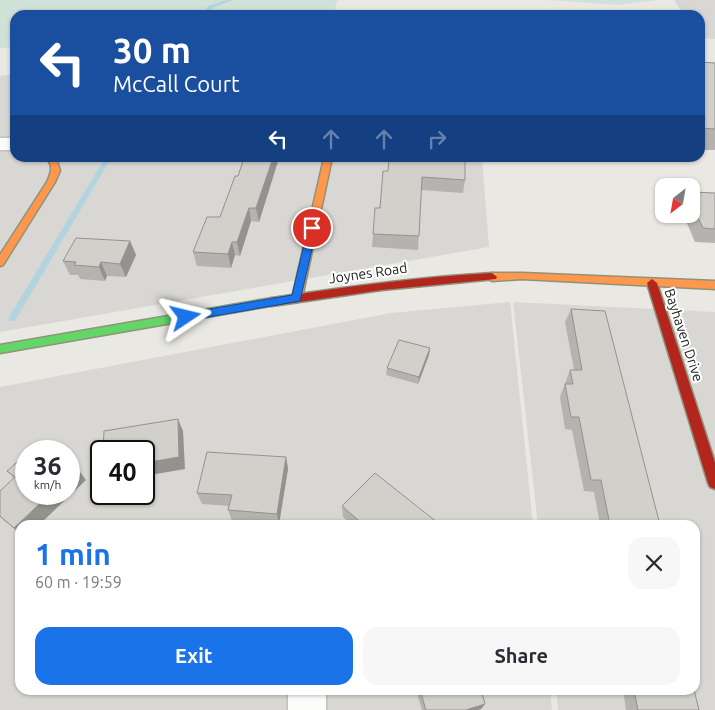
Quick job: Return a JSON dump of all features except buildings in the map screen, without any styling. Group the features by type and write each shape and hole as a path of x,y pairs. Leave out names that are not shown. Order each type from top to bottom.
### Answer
{"street":[{"path":"0,263 52,182 56,171 54,162"},
{"path":"297,298 327,162"},
{"name":"Joynes Road","path":"0,349 385,284 477,277 522,276 715,285"},
{"name":"Bayhaven Drive","path":"652,282 715,483"},
{"path":"307,695 307,710"}],"shaded area":[{"path":"674,0 715,0 715,39 705,38 705,10 681,10"},
{"path":"10,75 10,162 482,162 489,247 0,332 0,76"},
{"path":"510,302 532,520 15,520 15,695 550,695 552,710 0,710 0,387 391,313"},
{"path":"513,302 715,312 715,710 558,710 556,695 700,695 700,520 537,520"}],"green space":[{"path":"0,0 337,0 335,10 10,10 10,47 0,48"},
{"path":"550,0 658,0 617,5"}],"waterway":[{"path":"208,10 210,7 231,0"},
{"path":"12,319 106,162"}],"traffic: fast":[{"path":"0,349 272,302"}],"traffic: slow":[{"path":"0,263 51,182 56,171 54,162"},
{"path":"297,298 327,162"},
{"path":"492,277 522,276 715,285"}],"traffic: jam":[{"path":"272,302 382,286 436,280 492,277"},
{"path":"652,283 715,483"}],"route":[{"path":"186,317 297,298 312,228"}]}
